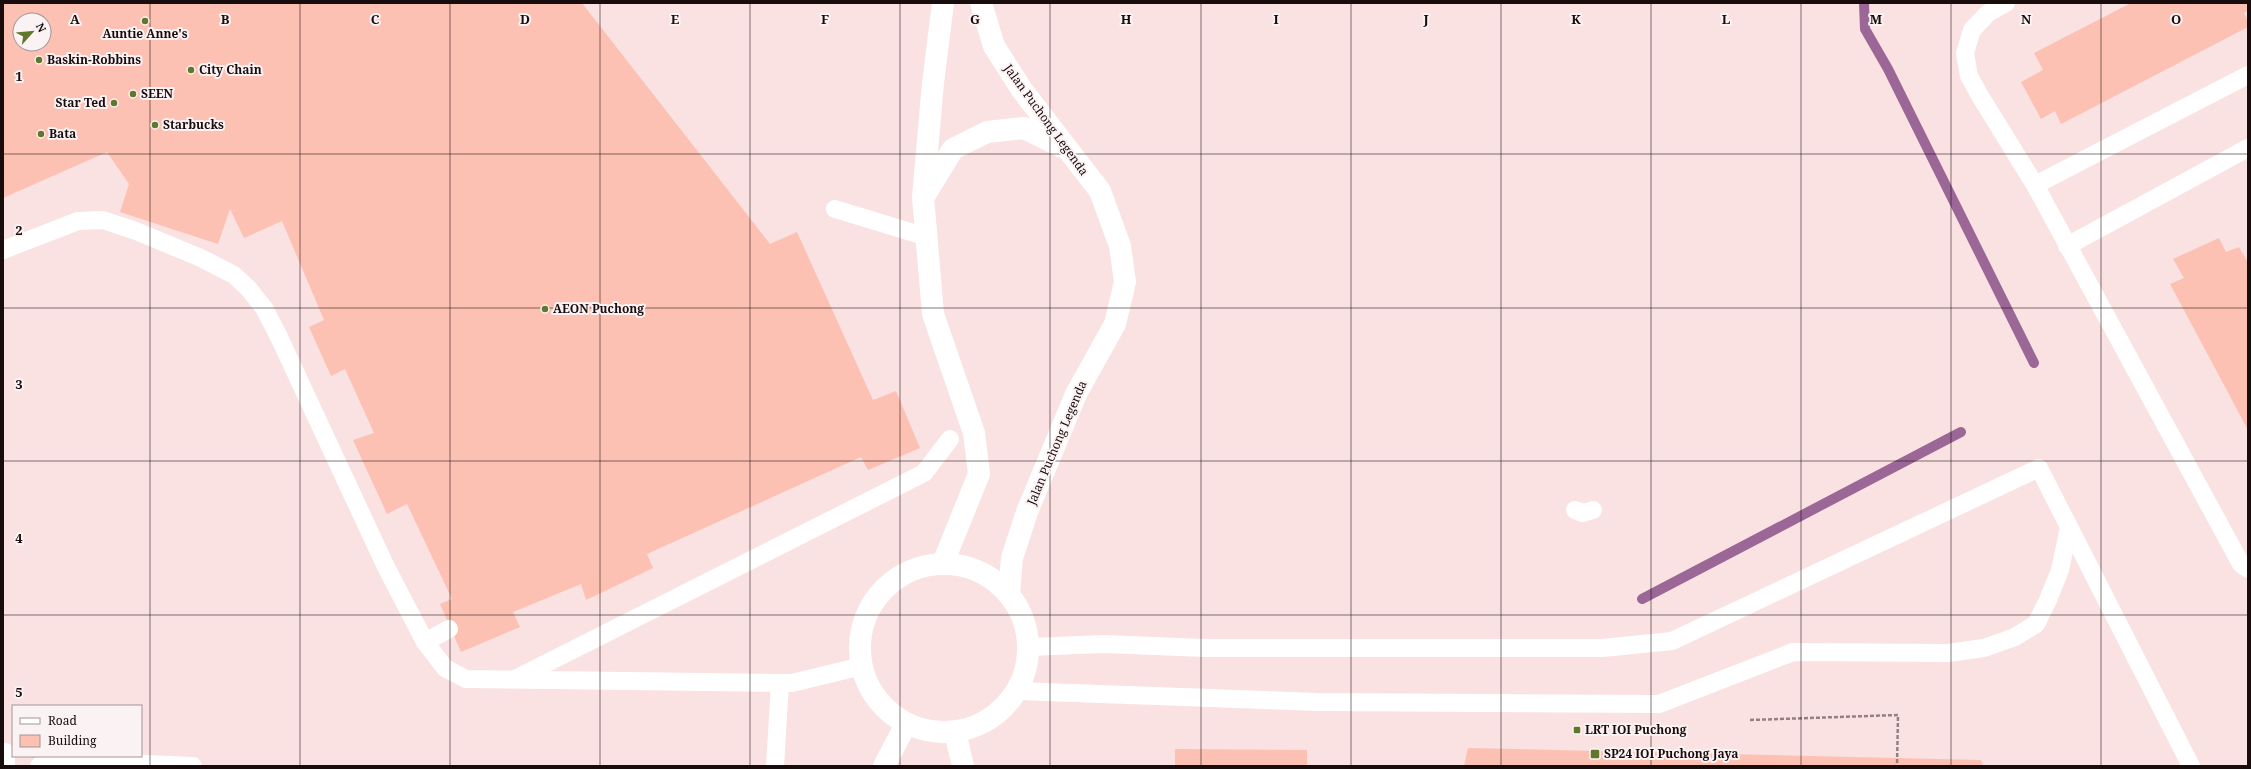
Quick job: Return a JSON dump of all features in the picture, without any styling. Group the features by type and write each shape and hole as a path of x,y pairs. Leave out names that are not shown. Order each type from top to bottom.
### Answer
{"street":[{"path":"943,3 933,83 923,197 933,314 974,434 979,474 943,563"},
{"name":"Jalan Puchong Legenda","path":"981,3 994,46 1022,90 1066,149 1100,191 1120,246 1125,282 1115,324 1076,394 1027,512 1012,558 1009,593"},
{"path":"923,197 953,149 987,132 1024,128 1066,149"},
{"path":"943,563 968,566 985,574 1009,593 1024,618 1029,647 1026,670 1018,691 1001,711 980,725 955,732 922,730 906,724 886,709 871,690 862,666 860,641 864,623 878,595 896,578 919,567 943,563"},
{"path":"884,766 906,724"},
{"path":"955,732 963,766"}],"lane":[{"path":"2006,3 1988,13 1972,30 1965,53 1969,76 2035,185 2066,246 2241,564 2248,570"},
{"path":"2035,185 2248,75"},
{"path":"2066,246 2248,148"},
{"path":"835,209 927,237"},
{"path":"3,250 52,229 78,221 103,220 136,231 201,258 234,275 248,288 264,308 279,337 386,567 425,642 445,668 466,679 780,684 792,683 862,666"},
{"path":"512,680 924,473 950,439"},
{"path":"1029,647 1104,644 1206,648 1602,648 1672,641 2039,468 2191,766"},
{"path":"1574,510 1583,513 1593,510"},
{"path":"1018,691 1318,702 1659,704 1793,652 1948,653 1984,648 2015,637 2036,624 2048,600 2060,570 2069,527"},
{"path":"425,642 449,629"},
{"path":"775,766 777,756 780,684"},
{"path":"39,766 75,761 193,766"}],"path":[{"path":"1750,720 1898,715 1897,766"}],"building":[{"path":"3,3 582,3 770,244 797,232 873,400 896,391 920,448 868,470 861,457 647,554 653,568 586,600 581,584 513,612 520,627 461,652 440,604 452,599 407,504 387,514 353,440 374,433 345,369 331,376 309,327 324,320 282,221 244,238 230,209 218,244 120,212 129,184 107,152 3,198"},
{"path":"2131,3 2248,3 2248,10 2244,13 2248,21 2248,27 2061,124 2055,111 2041,119 2021,82 2043,70 2034,53"},
{"path":"2219,238 2226,252 2239,247 2248,262 2248,430 2170,284 2184,278 2173,259"},
{"name":"SP24 IOI Puchong Jaya","path":"1468,748 1981,760 1983,766 1464,766"},
{"path":"1175,749 1307,750 1307,766 1175,766"}],"waterway":[{"path":"1864,3 1865,29 1888,69 2034,363"},
{"path":"1642,599 1961,432"}],"place":[{"name":"Auntie Anne's","path":"145,21"},
{"name":"Baskin-Robbins","path":"39,60"},
{"name":"City Chain","path":"191,70"},
{"name":"SEEN","path":"133,94"},
{"name":"Star Ted","path":"114,103"},
{"name":"Starbucks","path":"155,125"},
{"name":"Bata","path":"41,134"},
{"name":"AEON Puchong","path":"545,309"},
{"name":"LRT IOI Puchong","path":"1577,730"},
{"name":"SP24 IOI Puchong Jaya","path":"1595,754"}]}
